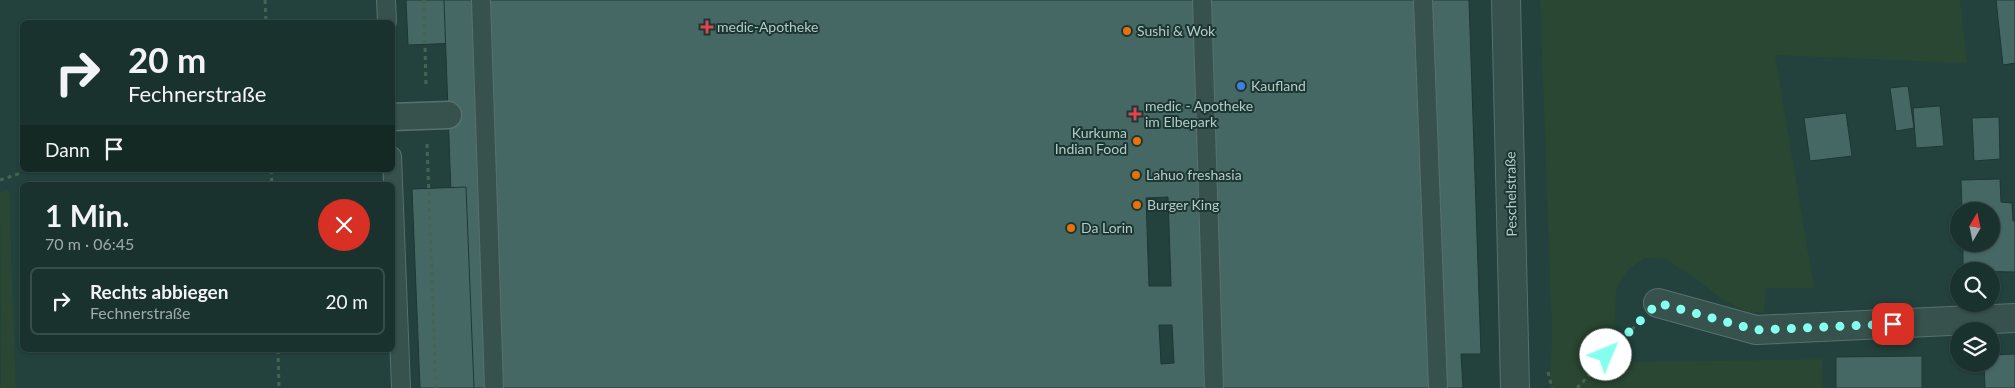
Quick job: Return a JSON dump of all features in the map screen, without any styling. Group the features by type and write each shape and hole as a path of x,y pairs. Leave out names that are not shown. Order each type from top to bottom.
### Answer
{"street":[{"name":"Peschelstraße","path":"1506,0 1515,388"},
{"path":"395,117 438,115"},
{"path":"1658,303 1756,330 2015,318"}],"lane":[{"path":"386,0 387,20"},
{"path":"481,0 494,388"},
{"path":"1202,0 1214,388"},
{"path":"1423,0 1438,388"},
{"path":"395,233 401,388"}],"path":[{"path":"265,0 266,20"},
{"path":"424,0 438,115 436,388"},
{"path":"0,180 21,173"},
{"path":"1577,388 1606,355 1658,303"},
{"path":"278,352 279,388"},
{"path":"1548,372 1552,388"}],"green space":[{"path":"1540,0 1960,0 1967,63 1775,55 1814,288 1766,288 1764,313 1745,311 1720,298 1695,278 1665,259 1644,258 1627,271 1616,290 1615,340 1623,360 1640,362 1822,359 1823,388 1550,388 1552,332"},
{"path":"9,190 16,388 1,388 0,193"}],"building":[{"path":"406,0 458,0 460,43 408,45"},
{"path":"444,0 1469,0 1481,354 1461,354 1463,388 458,388","holes":["1168,197 1171,286 1149,286 1146,198","1159,325 1172,325 1174,363 1161,364"]},
{"path":"1996,0 2015,0 2015,63 2003,65"},
{"path":"1908,86 1914,128 1896,131 1890,88"},
{"path":"1940,106 1944,146 1916,148 1913,108"},
{"path":"1846,113 1852,156 1810,161 1804,118"},
{"path":"1999,117 2000,159 1974,161 1972,118"},
{"path":"2000,179 2001,202 2012,203 2013,221 2015,221 2015,272 2000,272 2000,262 1963,262 1963,252 2000,252 2000,202 1962,202 1961,180"},
{"path":"466,187 474,388 420,388 412,189"},
{"path":"2015,354 2015,388 1985,388 1984,372 2000,372 2000,355"},
{"path":"1922,356 1922,388 1836,388 1836,357"}],"place":[{"name":"medic-Apotheke","path":"707,27"},
{"name":"Sushi & Wok","path":"1127,31"},
{"name":"Kaufland","path":"1241,86"},
{"name":"medic - Apotheke im Elbepark","path":"1135,114"},
{"name":"Kurkuma Indian Food","path":"1137,141"},
{"name":"Lahuo freshasia","path":"1136,175"},
{"name":"Burger King","path":"1137,205"},
{"name":"Da Lorin","path":"1071,228"}],"route":[{"path":"1606,355 1658,303 1756,330 1893,324"}]}
